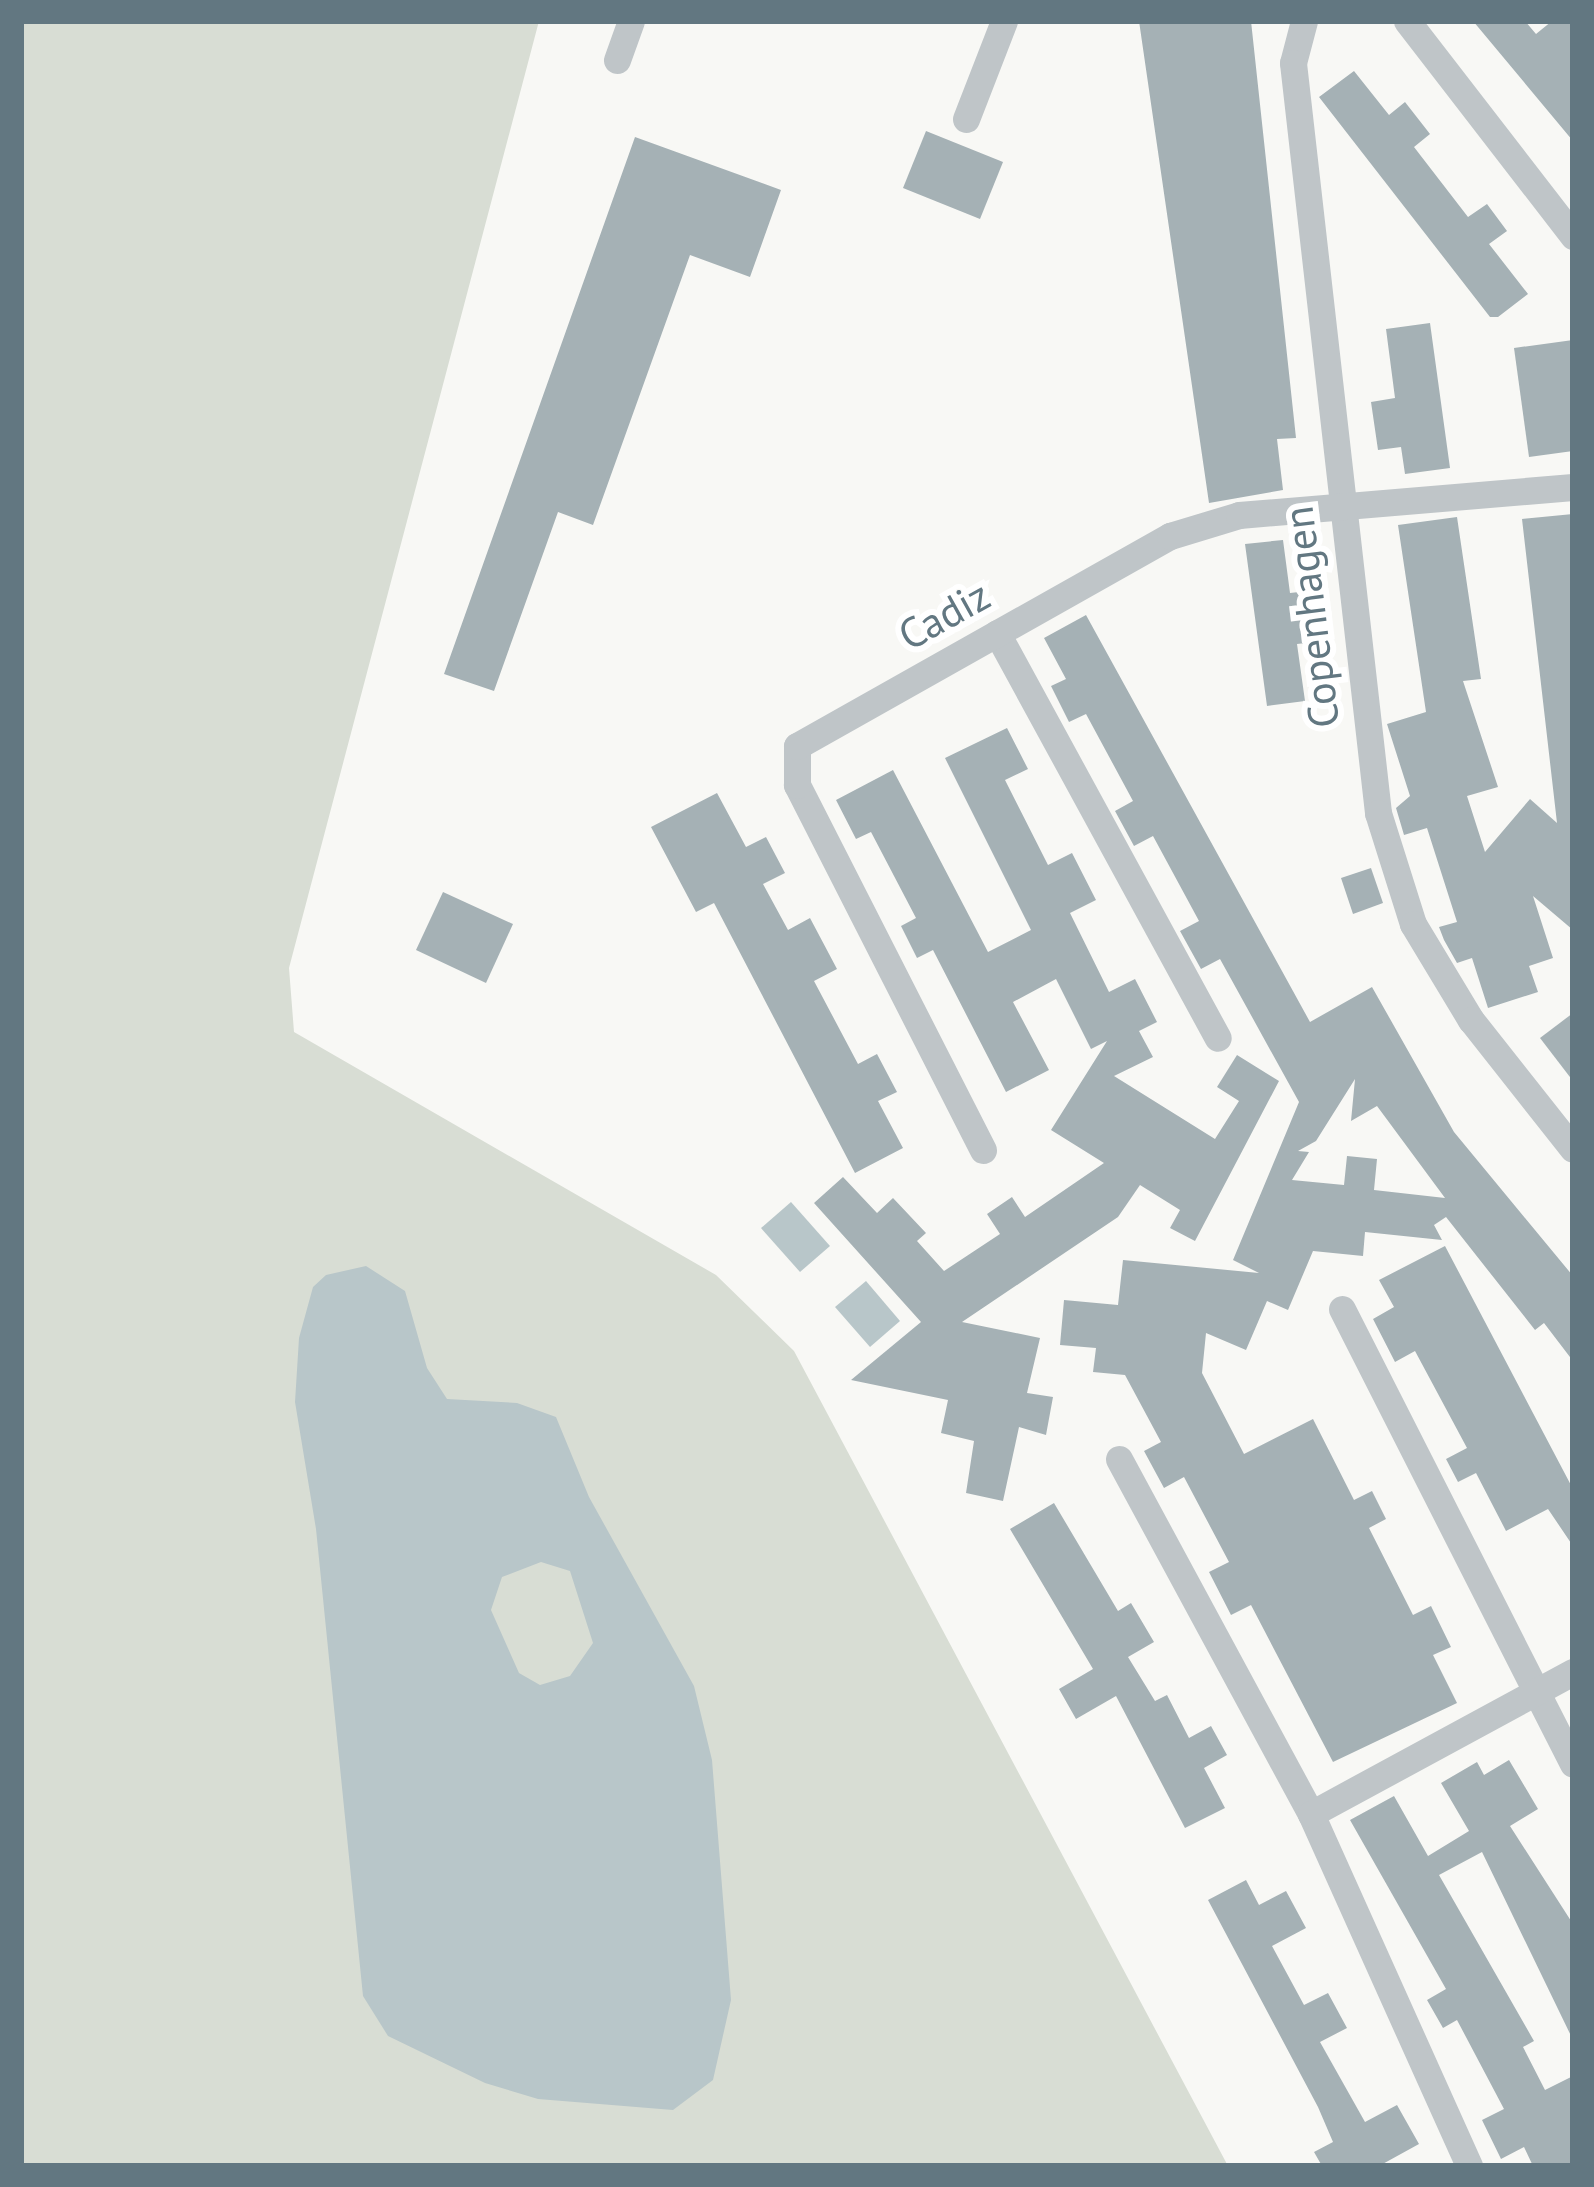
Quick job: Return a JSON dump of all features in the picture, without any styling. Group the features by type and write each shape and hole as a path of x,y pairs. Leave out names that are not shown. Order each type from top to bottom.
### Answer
{"street":[{"path":"617,60 631,21"},
{"path":"966,119 1004,21"},
{"name":"Copenhagen","path":"1304,21 1293,63 1378,813 1413,925 1471,1020 1573,1149"},
{"path":"1407,21 1573,236"},
{"name":"Cadiz","path":"983,1150 792,765 796,746 1171,536 1239,515 1573,487"},
{"path":"997,633 1218,1038"},
{"path":"1342,1309 1573,1764"},
{"path":"1119,1459 1311,1814 1469,2166"},
{"path":"1311,1814 1573,1672"}],"shaded area":[{"path":"21,21 539,21 289,968 294,1032 716,1275 794,1351 1228,2166 21,2166"},
{"path":"791,1202 830,1246 800,1272 761,1228"},
{"path":"366,1266 405,1291 427,1368 447,1399 517,1403 556,1417 589,1497 694,1686 712,1760 731,2000 713,2080 673,2110 538,2099 485,2083 388,2036 363,1996 316,1529 295,1402 299,1338 313,1287 326,1275","holes":["541,1562 570,1571 593,1643 570,1676 540,1685 519,1673 491,1610 502,1577"]},
{"path":"866,1281 900,1321 870,1347 835,1307"}],"building":[{"path":"1139,21 1251,21 1296,438 1277,439 1283,490 1209,503"},
{"path":"1473,21 1525,21 1536,34 1552,21 1573,21 1573,141"},
{"path":"1354,71 1389,115 1405,102 1430,134 1414,147 1468,217 1487,204 1507,231 1489,244 1528,294 1498,317 1490,317 1319,97"},
{"path":"926,131 1003,162 980,219 903,188"},
{"path":"635,137 781,190 750,277 690,255 593,525 558,512 494,691 444,674"},
{"path":"1430,323 1450,468 1405,474 1401,447 1378,450 1371,402 1395,398 1386,329"},
{"path":"1573,340 1573,451 1529,457 1514,348"},
{"path":"1573,514 1573,930 1533,896 1553,958 1529,966 1538,992 1488,1008 1472,958 1457,963 1439,927 1457,922 1427,828 1404,835 1396,808 1410,796 1387,724 1426,712 1398,525 1457,517 1481,679 1463,681 1498,787 1467,796 1485,852 1530,799 1557,823 1522,519"},
{"path":"1283,540 1290,593 1317,590 1323,641 1297,644 1305,701 1267,706 1245,544"},
{"path":"1086,615 1310,1022 1372,987 1454,1132 1573,1276 1573,1361 1544,1323 1535,1330 1446,1217 1434,1225 1442,1240 1365,1232 1363,1256 1313,1251 1288,1310 1267,1301 1246,1350 1206,1333 1202,1373 1244,1454 1313,1419 1354,1500 1372,1491 1386,1519 1369,1528 1413,1615 1431,1606 1451,1647 1433,1655 1457,1703 1333,1762 1251,1605 1231,1615 1209,1572 1229,1562 1184,1477 1164,1488 1144,1451 1161,1442 1125,1375 1093,1372 1096,1348 1060,1345 1064,1300 1118,1305 1123,1260 1259,1273 1233,1260 1299,1102 1220,959 1201,969 1180,931 1199,921 1153,836 1134,846 1115,811 1133,801 1086,714 1069,722 1051,686 1066,679 1044,638","holes":["1355,1079 1351,1121 1377,1106 1445,1198 1374,1190 1377,1159 1347,1156 1344,1185 1292,1180 1309,1152 1298,1151 1316,1141"]},
{"path":"1007,728 1028,769 1005,780 1048,865 1072,853 1096,900 1070,913 1109,992 1135,979 1157,1022 1139,1031 1153,1057 1114,1076 1215,1139 1239,1101 1217,1087 1237,1055 1279,1081 1195,1241 1170,1228 1180,1210 1140,1185 1118,1217 962,1322 1040,1338 1027,1393 1053,1397 1046,1435 1019,1427 1003,1501 966,1493 974,1441 941,1433 948,1400 851,1380 921,1322 814,1203 843,1177 877,1213 893,1198 926,1233 917,1241 944,1271 1000,1234 987,1214 1012,1197 1025,1217 1104,1163 1051,1130 1107,1041 1091,1049 1056,979 1013,1002 1049,1070 1006,1092 933,950 917,958 901,926 916,918 871,832 856,839 836,800 893,770 988,952 1031,930 945,758"},
{"path":"717,793 746,847 766,837 785,873 763,884 788,930 810,918 837,969 814,981 858,1064 877,1054 897,1092 878,1101 903,1148 855,1173 714,903 696,912 651,827"},
{"path":"1371,868 1383,903 1353,914 1341,878"},
{"path":"443,892 513,924 486,983 416,950"},
{"path":"1573,1013 1573,1081 1540,1038"},
{"path":"1445,1246 1573,1489 1573,1546 1548,1509 1506,1531 1476,1473 1458,1482 1446,1459 1467,1448 1415,1351 1395,1362 1373,1319 1394,1307 1379,1280"},
{"path":"1054,1503 1118,1611 1131,1603 1154,1642 1128,1657 1155,1701 1167,1695 1189,1738 1211,1726 1227,1755 1204,1768 1225,1808 1185,1828 1116,1696 1076,1719 1059,1689 1093,1669 1010,1529"},
{"path":"1509,1760 1538,1809 1510,1826 1573,1924 1573,2040 1482,1852 1439,1875 1534,2041 1523,2047 1545,2090 1573,2076 1573,2166 1533,2166 1524,2147 1501,2159 1482,2120 1504,2109 1457,2020 1443,2028 1427,2000 1446,1989 1350,1820 1394,1796 1428,1856 1469,1831 1441,1783 1477,1762 1484,1775"},
{"path":"1246,1880 1259,1905 1286,1891 1306,1928 1272,1946 1304,2005 1328,1993 1347,2028 1320,2042 1365,2122 1397,2105 1419,2144 1379,2166 1322,2166 1314,2152 1333,2142 1318,2107 1208,1900"}]}
